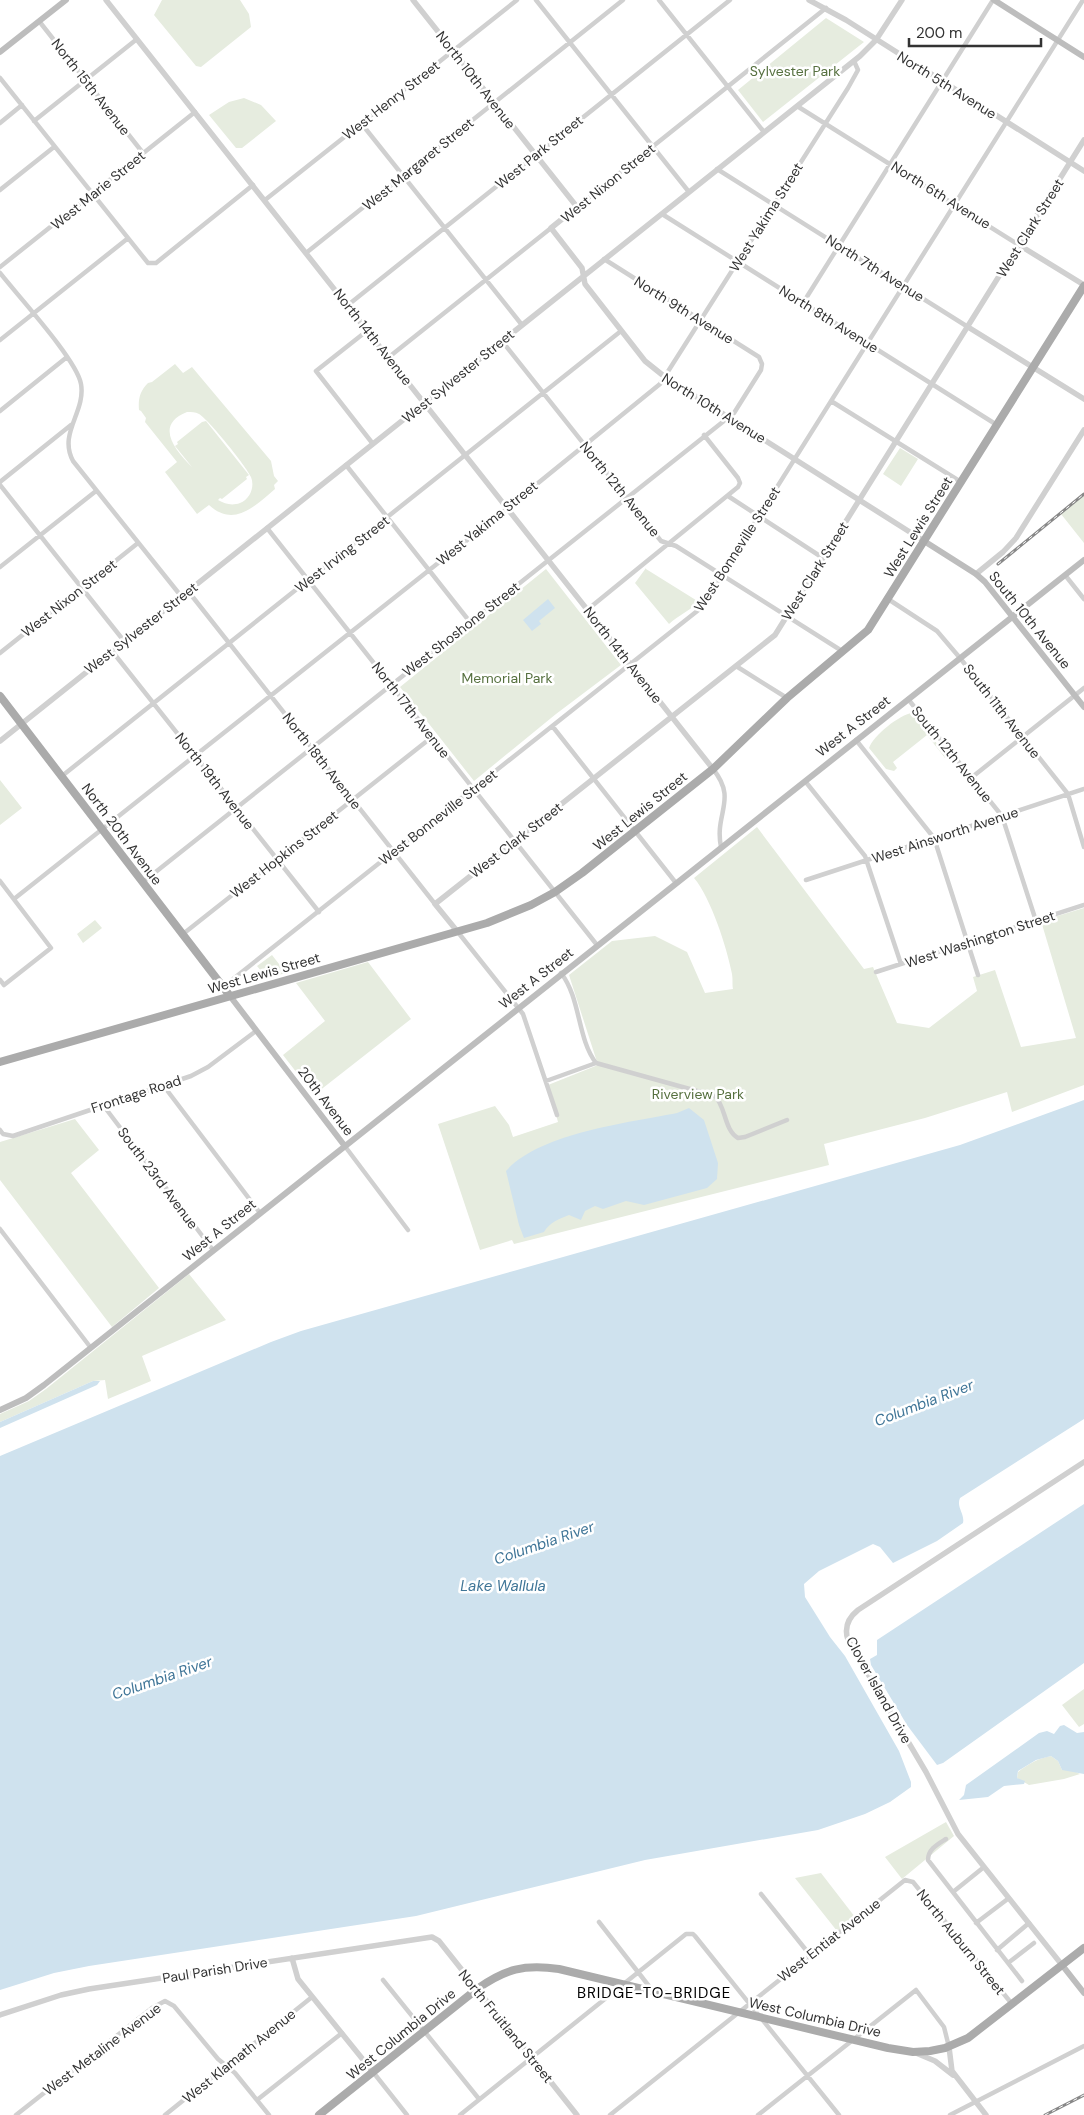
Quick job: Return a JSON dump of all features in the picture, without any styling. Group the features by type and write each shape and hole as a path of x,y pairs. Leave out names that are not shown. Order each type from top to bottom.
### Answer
{"main road":[{"path":"0,52 66,0"},
{"path":"993,0 1084,57"},
{"name":"West Lewis Street","path":"0,1062 502,918 555,892 713,769 787,698 868,630 1084,285"},
{"name":"South 10th Avenue","path":"924,541 976,574 1084,706"},
{"name":"West A Street","path":"0,1410 32,1394 91,1348 1084,560"},
{"name":"North 20th Avenue","path":"0,696 223,987"},
{"name":"20th Avenue","path":"223,987 344,1146"},
{"name":"West Columbia Drive","path":"319,2115 477,1989 506,1971 533,1967 559,1969 854,2040 913,2052 934,2051 949,2047 975,2034 1084,1948"},
{"path":"1062,1965 1084,1993"}],"street":[{"name":"North 14th Avenue","path":"106,0 389,356 713,769"},
{"name":"North 10th Avenue","path":"413,0 577,208"},
{"name":"West Henry Street","path":"265,200 516,0"},
{"path":"536,0 689,192"},
{"name":"West Margaret Street","path":"306,253 623,0"},
{"path":"659,0 764,132"},
{"name":"West Park Street","path":"348,305 730,0"},
{"name":"North 5th Avenue","path":"808,0 826,8 1084,171"},
{"name":"West Sylvester Street","path":"0,741 854,60 876,40 902,0"},
{"path":"803,303 993,0"},
{"name":"West Bonneville Street","path":"223,987 697,612 795,460 1083,0"},
{"name":"West Nixon Street","path":"389,356 826,8"},
{"name":"North 15th Avenue","path":"39,22 143,153"},
{"path":"34,121 138,39"},
{"name":"West Yakima Street","path":"14,899 429,571 660,384 858,70 854,60"},
{"path":"0,78 127,239 149,264 156,262 253,185"},
{"path":"0,123 22,106"},
{"name":"North 6th Avenue","path":"798,106 1084,285"},
{"name":"West Marie Street","path":"0,267 195,112"},
{"path":"361,123 522,325"},
{"name":"West Clark Street","path":"435,904 772,637 860,500 1084,140"},
{"path":"0,190 54,147"},
{"name":"North 7th Avenue","path":"718,169 1084,399"},
{"name":"North 8th Avenue","path":"662,214 997,425"},
{"name":"North 10th Avenue","path":"551,228 582,268 584,284 649,365 727,417 924,541"},
{"path":"0,340 127,239"},
{"name":"North 9th Avenue","path":"604,259 757,355 762,362"},
{"path":"0,273 67,357 77,373 82,390 80,409 72,424 68,440 70,456 181,596"},
{"path":"368,330 316,371 373,444"},
{"name":"West Irving Street","path":"62,776 621,331"},
{"name":"North 12th Avenue","path":"502,341 659,539 676,546 842,651"},
{"path":"0,411 67,357"},
{"name":"West Shoshone Street","path":"142,882 734,413 760,372 762,362"},
{"path":"831,402 961,482"},
{"path":"0,482 72,424"},
{"path":"976,574 1003,552 1019,534 1084,430"},
{"path":"587,610 738,487 740,482 704,435"},
{"path":"346,466 470,622"},
{"path":"0,485 124,641"},
{"path":"0,568 96,491"},
{"path":"728,496 823,558"},
{"name":"North 17th Avenue","path":"267,528 597,945"},
{"name":"West Nixon Street","path":"0,653 138,543"},
{"path":"1065,575 1084,599"},
{"name":"North 18th Avenue","path":"188,591 457,931"},
{"name":"South 11th Avenue","path":"888,599 937,632 1023,737 1068,794 1084,847"},
{"name":"North 19th Avenue","path":"112,651 319,912"},
{"path":"736,666 787,698"},
{"path":"971,778 1084,688"},
{"name":"South 12th Avenue","path":"908,699 1002,816 1036,921"},
{"path":"553,727 676,883"},
{"name":"West Hopkins Street","path":"183,934 432,737"},
{"path":"856,740 934,838 978,975"},
{"path":"713,769 725,788 719,832 721,847"},
{"path":"804,781 865,856 901,964"},
{"name":"West Ainsworth Avenue","path":"806,880 1084,789"},
{"path":"0,881 51,948 4,985 0,980"},
{"name":"West Washington Street","path":"876,972 1084,905"},
{"path":"457,931 523,1014 557,1115"},
{"path":"561,974 568,984 589,1048 596,1063"},
{"name":"Frontage Road","path":"0,1130 6,1135 13,1136 202,1070 256,1031"},
{"path":"546,1081 596,1063 715,1096 720,1102 731,1132 738,1138 787,1120"},
{"path":"163,1085 260,1213"},
{"name":"South 23rd Avenue","path":"103,1105 213,1250"},
{"name":"20th Avenue","path":"344,1146 408,1230"},
{"path":"0,1229 91,1348"},
{"name":"Clover Island Drive","path":"1062,1965 956,1831 926,1772 848,1640 847,1626 850,1618 858,1610 1084,1462"},
{"path":"946,1839 932,1849 928,1855 928,1860 1022,1981"},
{"path":"953,1892 984,1867"},
{"name":"West Entiat Avenue","path":"610,2115 902,1882 909,1880"},
{"name":"North Auburn Street","path":"909,1880 913,1882 1012,2005"},
{"path":"761,1894 810,1955"},
{"path":"976,1923 1009,1898"},
{"path":"599,1922 653,1991"},
{"path":"997,1950 1030,1923"},
{"path":"460,2115 686,1934 693,1934 840,2115"},
{"name":"Paul Parish Drive","path":"0,2015 81,1991 433,1937"},
{"name":"North Fruitland Street","path":"433,1937 439,1942 577,2115"},
{"path":"1008,1963 1034,1943"},
{"path":"292,1958 297,1977 407,2115"},
{"path":"383,1980 479,2099"},
{"path":"758,2115 916,1990 944,2027 948,2036 950,2066 986,2115"},
{"name":"West Klamath Avenue","path":"165,2115 312,1997"},
{"name":"West Metaline Avenue","path":"16,2115 156,2005 165,2002 174,2006 226,2066"},
{"path":"257,2100 342,2033"},
{"path":"950,2115 1084,2046"},
{"path":"913,2052 935,2061 957,2078"},
{"path":"226,2066 235,2073 269,2115"}],"green space":[{"path":"162,0 240,0 249,14 251,27 201,67 196,66 154,15"},
{"name":"Sylvester Park","path":"826,18 864,42 763,122 738,90"},
{"path":"244,98 261,105 276,121 242,148 236,148 209,115 229,102"},
{"path":"175,364 183,373 192,367 271,461 274,476 278,481 274,485 275,489 252,508 236,515 218,512 209,505 197,514 165,472 177,462 145,422 146,418 139,410 141,392 148,383","holes":["187,412 198,413 204,418 248,472 252,481 252,489 244,501 231,504 218,500 222,499 247,479 246,477 249,475 206,421 202,422 177,442 178,444 175,446 192,467 174,446 170,431 171,424 177,417"]},
{"path":"900,448 918,459 901,486 883,474"},
{"path":"1084,495 1084,543 1061,514"},
{"path":"646,568 699,602 669,624 635,583"},
{"name":"Memorial Park","path":"546,569 621,665 556,714 474,781 400,687"},
{"path":"912,713 947,756 945,758 927,735 893,762 897,768 894,771 886,769 869,748 876,737 888,726 901,717"},
{"path":"0,780 22,808 0,825"},
{"name":"Riverview Park","path":"757,827 864,969 873,967 897,1023 929,1028 977,991 973,977 995,970 1021,1047 1076,1038 1041,921 1084,908 1084,1085 1012,1112 1007,1092 925,1118 824,1144 829,1165 514,1244 512,1240 480,1250 438,1124 495,1106 509,1125 513,1137 558,1122 548,1085 598,1065 569,975 612,941 655,936 687,952 705,993 733,989 730,963 718,924 694,878"},
{"path":"95,920 102,928 83,943 77,934"},
{"path":"272,955 286,973 267,978 257,966"},
{"path":"368,962 411,1019 314,1095 283,1055 325,1021 296,983"},
{"path":"75,1119 99,1150 71,1173 159,1288 112,1327 0,1180 0,1142"},
{"path":"189,1274 226,1320 142,1356 151,1381 108,1399 105,1380 93,1381 0,1422 0,1414 29,1401 46,1389"},
{"path":"1084,1689 1084,1724 1079,1727 1062,1705"},
{"path":"1051,1756 1058,1761 1062,1770 1072,1770 1080,1774 1064,1779 1029,1785 1017,1778 1018,1772 1026,1766"},
{"path":"946,1822 954,1836 902,1879 885,1857"},
{"path":"821,1873 855,1917 837,1931 795,1878"}],"water":[{"path":"548,599 555,608 539,621 541,624 532,631 523,620"},
{"name":"Lake Wallula","path":"1084,1100 1084,1419 960,1498 959,1504 963,1523 937,1541 893,1563 880,1547 873,1544 819,1571 804,1584 805,1597 830,1637 845,1656 899,1751 911,1782 911,1787 890,1802 865,1814 818,1830 645,1860 416,1916 89,1966 54,1973 0,1990 0,1456 301,1331 960,1145"},
{"path":"689,1108 704,1120 718,1163 717,1179 707,1188 644,1205 626,1201 603,1209 595,1206 585,1211 581,1220 569,1215 552,1223 544,1232 524,1238 506,1171 521,1158 540,1147 562,1139 610,1126 677,1113"},
{"path":"93,1381 100,1381 97,1385 0,1428 0,1422"},
{"path":"1084,1504 1084,1663 943,1763 937,1765 907,1725 871,1665 870,1659 877,1655 877,1640"},
{"path":"1064,1725 1077,1733 1084,1732 1084,1774 1062,1770 1058,1761 1051,1756 1036,1760 1018,1771 1017,1778 1025,1781 1024,1784 1004,1786 988,1797 959,1800 964,1795 966,1785 1039,1733 1047,1731 1054,1734 1060,1726"}],"railway":[{"path":"998,564 1084,494"},
{"path":"1045,2115 1084,2095"}],"district":[{"name":"BRIDGE-TO-BRIDGE","path":"654,1993"}],"water label":[{"name":"Columbia River","path":"924,1403"},
{"name":"Columbia River","path":"544,1543"},
{"name":"Columbia River","path":"162,1678"}]}
